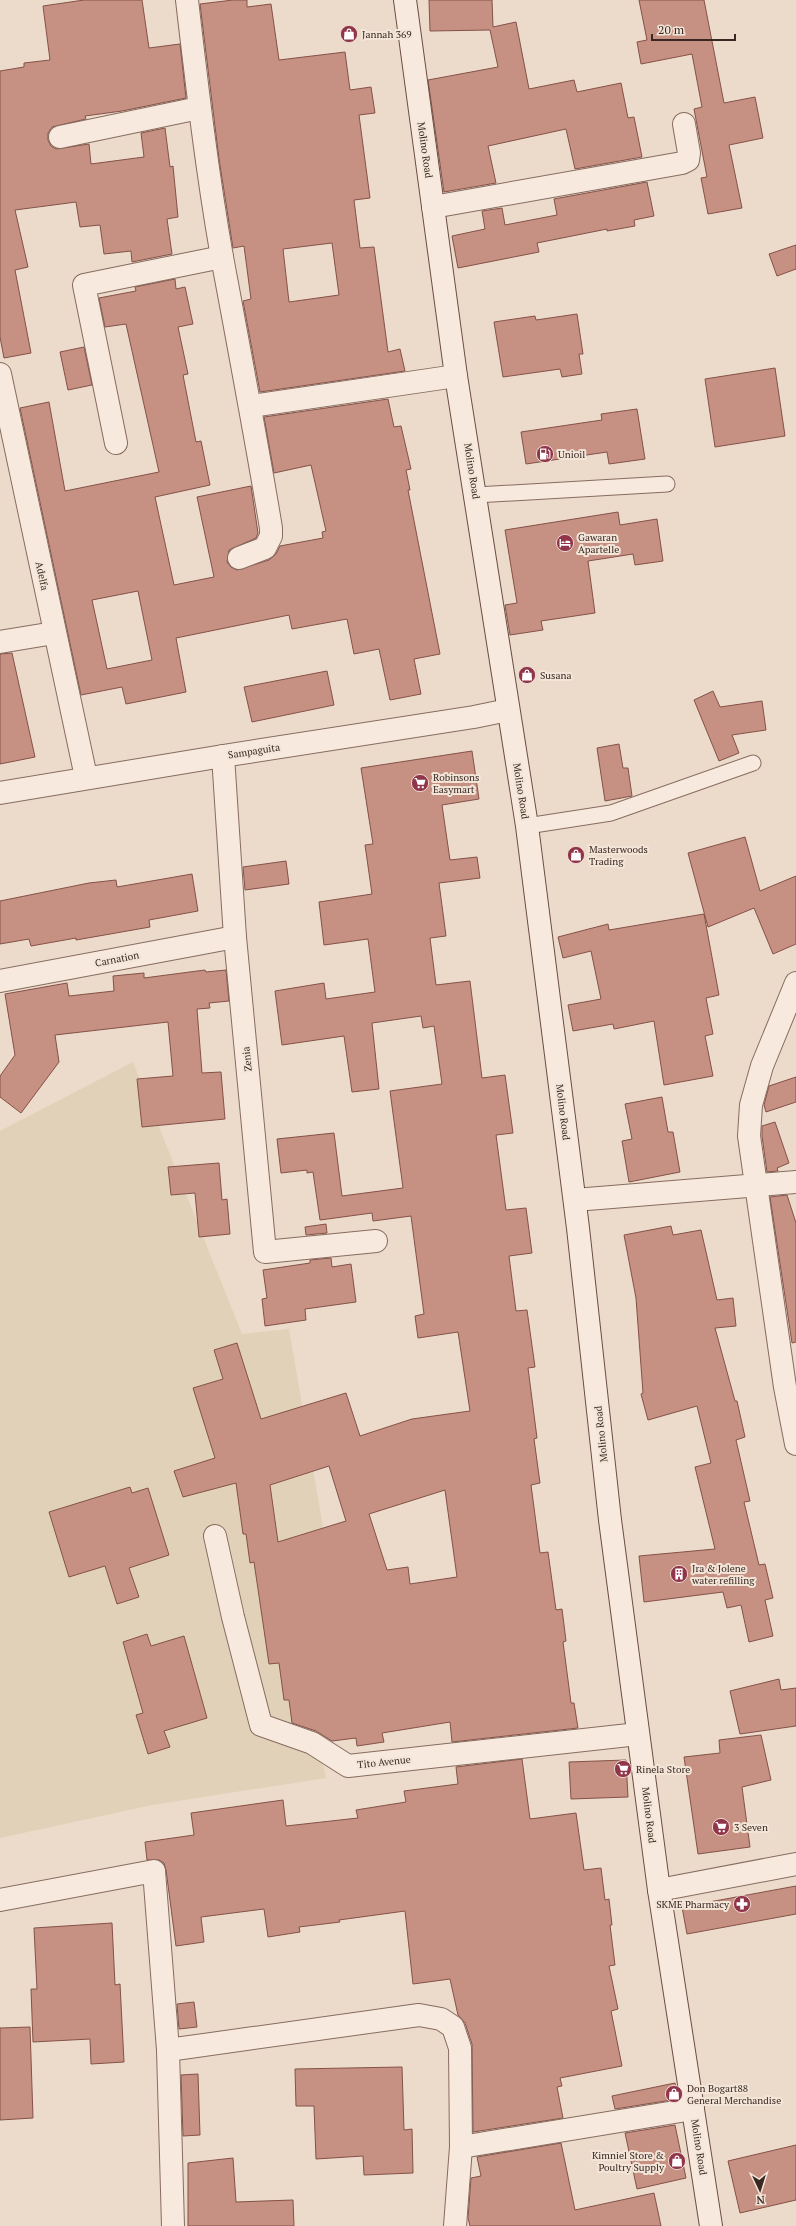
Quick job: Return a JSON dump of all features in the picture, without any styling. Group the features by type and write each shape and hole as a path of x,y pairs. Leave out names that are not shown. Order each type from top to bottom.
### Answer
{"street":[{"path":"187,0 199,108 222,256 251,406 271,536 265,548 239,558"},
{"name":"Molino Road","path":"405,0 456,376 476,495 527,826 575,1200 610,1520 638,1734 659,1890 711,2226"},
{"path":"60,137 199,108"},
{"path":"433,207 682,163 688,160 689,153 684,124"},
{"path":"116,443 84,285 222,256"},
{"name":"Adelfa","path":"0,374 86,778"},
{"path":"251,406 456,376"},
{"path":"0,642 54,633"},
{"name":"Sampaguita","path":"0,792 474,717 508,710"},
{"name":"Zenia","path":"223,756 234,937 266,1252 376,1241"},
{"name":"Carnation","path":"0,981 234,937"},
{"path":"796,983 762,1066 750,1105 749,1136 755,1186 791,1385 796,1444"},
{"path":"575,1200 796,1182"},
{"name":"Tito Avenue","path":"214,1536 261,1725 312,1743 348,1766 638,1734"},
{"path":"659,1890 796,1864"},
{"path":"0,1900 154,1871 168,2050 173,2226"},
{"path":"168,2050 419,2015 441,2019 453,2027 460,2048 461,2147 455,2226"},
{"path":"461,2147 693,2109"}],"lane":[{"path":"476,495 667,484"},
{"path":"527,826 611,812 754,764"}],"shaded area":[{"path":"133,1062 242,1334 289,1329 334,1591 282,1599 326,1778 152,1805 0,1838 0,1131"}],"building":[{"path":"84,0 142,0 149,48 180,44 186,98 122,111 85,116 86,119 52,127 48,133 48,140 51,146 56,149 89,144 91,164 144,157 141,133 165,128 170,167 173,166 178,217 167,219 172,254 132,262 131,251 104,254 100,225 80,227 76,202 15,210 28,267 15,270 31,353 4,358 0,337 0,71 24,67 24,63 50,60 43,6"},
{"path":"247,0 247,7 271,4 279,60 345,52 350,90 371,87 375,113 359,115 370,198 354,200 360,248 374,247 388,352 400,349 405,371 260,392 243,301 251,299 244,246 233,248 219,159 200,4","holes":["332,243 339,295 289,302 283,249"]},
{"path":"429,0 492,0 493,27 516,22 529,89 574,80 577,92 621,83 628,118 634,117 642,157 575,169 566,129 488,146 496,183 444,192 428,80 498,67 490,30 430,31"},
{"path":"639,0 704,0 724,103 755,97 763,138 729,145 742,208 708,214 701,178 707,177 694,109 702,107 692,54 641,64 637,42 647,40"},
{"path":"647,182 654,216 634,220 635,226 607,231 607,229 537,243 539,252 458,268 452,236 485,229 482,211 502,208 505,225 557,215 554,199"},
{"path":"796,245 796,269 777,276 769,254"},
{"path":"175,279 176,289 185,287 193,324 178,327 188,374 183,375 196,442 201,441 210,485 155,497 174,585 214,577 197,497 251,486 258,533 256,538 229,550 227,562 231,567 237,570 269,560 276,554 280,546 323,538 322,532 326,531 311,465 274,473 264,417 388,399 394,427 401,426 411,469 406,470 410,490 408,490 440,654 414,659 421,694 390,700 379,649 354,654 347,619 292,629 289,615 176,638 186,692 126,704 122,687 81,695 20,408 49,402 65,491 159,472 126,324 105,327 99,298 136,291 135,287","holes":["138,591 152,660 107,669 92,600"]},
{"path":"577,314 583,354 579,354 582,374 562,377 560,369 503,377 494,322 535,316 536,320"},
{"path":"84,347 92,385 68,390 60,352"},
{"path":"775,368 785,436 715,447 705,379"},
{"path":"637,409 645,459 609,464 607,452 526,464 521,432 602,420 601,414"},
{"path":"618,512 620,525 657,519 663,561 635,565 633,554 588,561 595,613 541,621 543,630 510,635 505,605 517,603 505,530"},
{"path":"12,653 35,757 0,764 0,654"},
{"path":"327,671 334,705 252,722 244,687"},
{"path":"713,691 720,707 762,701 766,730 732,735 739,753 719,761 694,700"},
{"path":"619,744 623,768 628,768 632,796 605,801 597,748"},
{"path":"472,751 479,799 442,805 450,860 477,857 480,878 439,883 446,936 430,938 436,985 470,981 482,1078 505,1075 513,1133 496,1135 506,1210 526,1208 532,1253 509,1256 516,1311 527,1310 535,1367 528,1368 537,1438 534,1439 540,1483 531,1485 540,1553 548,1552 556,1610 562,1609 566,1641 563,1642 571,1703 574,1703 578,1728 452,1742 450,1722 382,1733 384,1742 357,1746 356,1738 332,1741 316,1731 292,1723 289,1700 284,1700 279,1663 269,1664 254,1562 250,1563 246,1534 243,1534 236,1483 183,1497 174,1471 215,1458 193,1388 223,1379 214,1350 237,1343 261,1419 346,1393 360,1436 412,1419 470,1411 458,1332 418,1338 415,1316 424,1314 411,1216 373,1221 372,1213 320,1220 313,1172 307,1173 307,1170 281,1173 277,1139 334,1133 342,1196 403,1188 390,1091 442,1084 434,1026 423,1028 421,1016 372,1023 379,1089 352,1092 344,1036 282,1045 275,991 324,983 326,999 375,992 368,939 324,945 319,902 372,894 365,845 373,844 361,768","holes":["329,1466 346,1521 278,1542 270,1485","445,1490 457,1577 410,1584 408,1567 387,1570 369,1514"]},
{"path":"745,837 760,891 796,876 796,944 773,954 754,908 708,927 688,853"},
{"path":"286,861 289,884 245,890 243,867"},
{"path":"192,874 198,911 149,920 150,927 76,940 76,938 31,946 29,939 0,944 0,901 89,883 116,880 117,887"},
{"path":"704,914 719,995 706,998 713,1034 705,1036 713,1076 664,1085 654,1021 614,1029 613,1024 573,1031 568,1005 601,999 591,951 563,958 558,937 608,924 609,930"},
{"path":"205,970 206,972 226,970 229,1001 209,1003 210,1008 197,1009 202,1073 221,1072 225,1119 142,1127 137,1079 173,1076 168,1022 55,1035 59,1062 21,1113 0,1097 0,1076 15,1055 5,994 67,983 69,996 114,991 113,976 144,973 144,978"},
{"path":"796,1077 796,1102 766,1112 764,1105 769,1086"},
{"path":"662,1097 668,1132 673,1132 680,1172 629,1182 622,1141 632,1139 625,1104"},
{"path":"775,1122 789,1163 777,1168 778,1171 767,1172 762,1126"},
{"path":"219,1163 222,1200 227,1199 230,1234 199,1237 195,1193 171,1195 168,1167"},
{"path":"787,1195 796,1223 796,1342 792,1343 770,1197"},
{"path":"326,1224 327,1233 306,1235 305,1227"},
{"path":"671,1226 673,1235 701,1230 717,1300 733,1298 736,1326 715,1328 735,1401 737,1401 745,1437 736,1440 750,1501 744,1502 759,1565 765,1564 773,1598 765,1600 773,1636 749,1642 741,1605 727,1608 723,1592 644,1602 639,1556 715,1549 695,1467 711,1463 697,1406 648,1420 641,1394 643,1393 636,1298 624,1235"},
{"path":"331,1258 332,1267 351,1264 356,1302 305,1309 306,1320 265,1326 262,1299 267,1298 263,1270 310,1263 310,1260"},
{"path":"130,1487 132,1493 148,1488 169,1555 129,1568 139,1597 117,1604 105,1566 69,1577 49,1512"},
{"path":"147,1634 151,1646 184,1636 207,1718 164,1731 170,1747 148,1754 136,1715 143,1713 123,1642"},
{"path":"779,1679 781,1690 796,1688 796,1726 740,1734 730,1691"},
{"path":"761,1735 771,1780 742,1787 750,1847 698,1854 684,1757 720,1753 719,1740"},
{"path":"522,1759 530,1819 576,1813 584,1870 601,1868 605,1900 609,1899 612,1925 610,1925 615,1965 609,1966 618,2009 611,2011 622,2066 560,2078 562,2086 557,2087 563,2118 473,2132 472,2044 465,2023 458,2015 450,1979 413,1984 405,1911 299,1927 300,1932 268,1937 264,1909 201,1917 204,1942 176,1946 164,1863 159,1860 147,1860 145,1842 194,1835 191,1813 283,1800 286,1826 358,1818 356,1810 406,1802 404,1791 458,1784 456,1767"},
{"path":"626,1760 628,1797 571,1799 569,1762"},
{"path":"796,1886 796,1914 687,1934 682,1907"},
{"path":"112,1923 115,1985 120,1984 124,2062 91,2064 90,2039 33,2042 31,1989 37,1989 34,1928"},
{"path":"194,2002 197,2027 179,2029 177,2004"},
{"path":"30,2027 33,2118 0,2120 0,2028"},
{"path":"402,2067 404,2130 412,2129 413,2173 364,2175 363,2156 316,2159 314,2106 296,2106 295,2069"},
{"path":"198,2074 200,2135 183,2136 181,2075"},
{"path":"675,2083 678,2099 615,2109 612,2096"},
{"path":"675,2125 686,2178 637,2189 625,2133"},
{"path":"561,2143 575,2210 654,2193 661,2226 470,2226 468,2218 471,2178 481,2176 477,2157"},
{"path":"796,2145 796,2200 740,2213 728,2161"},
{"path":"233,2158 236,2202 293,2200 294,2226 188,2226 188,2163"}],"place":[{"name":"Jannah 369","path":"349,34"},
{"name":"Unioil","path":"545,454"},
{"name":"Gawaran Apartelle","path":"565,543"},
{"name":"Susana","path":"527,675"},
{"name":"Robinsons Easymart","path":"420,783"},
{"name":"Masterwoods Trading","path":"576,855"},
{"name":"Jra & Jolene water refilling","path":"679,1574"},
{"name":"Rinela Store","path":"623,1769"},
{"name":"3 Seven","path":"721,1827"},
{"name":"SKME Pharmacy","path":"742,1904"},
{"name":"Don Bogart88 General Merchandise","path":"674,2094"},
{"name":"Kimniel Store & Poultry Supply","path":"677,2161"}]}
